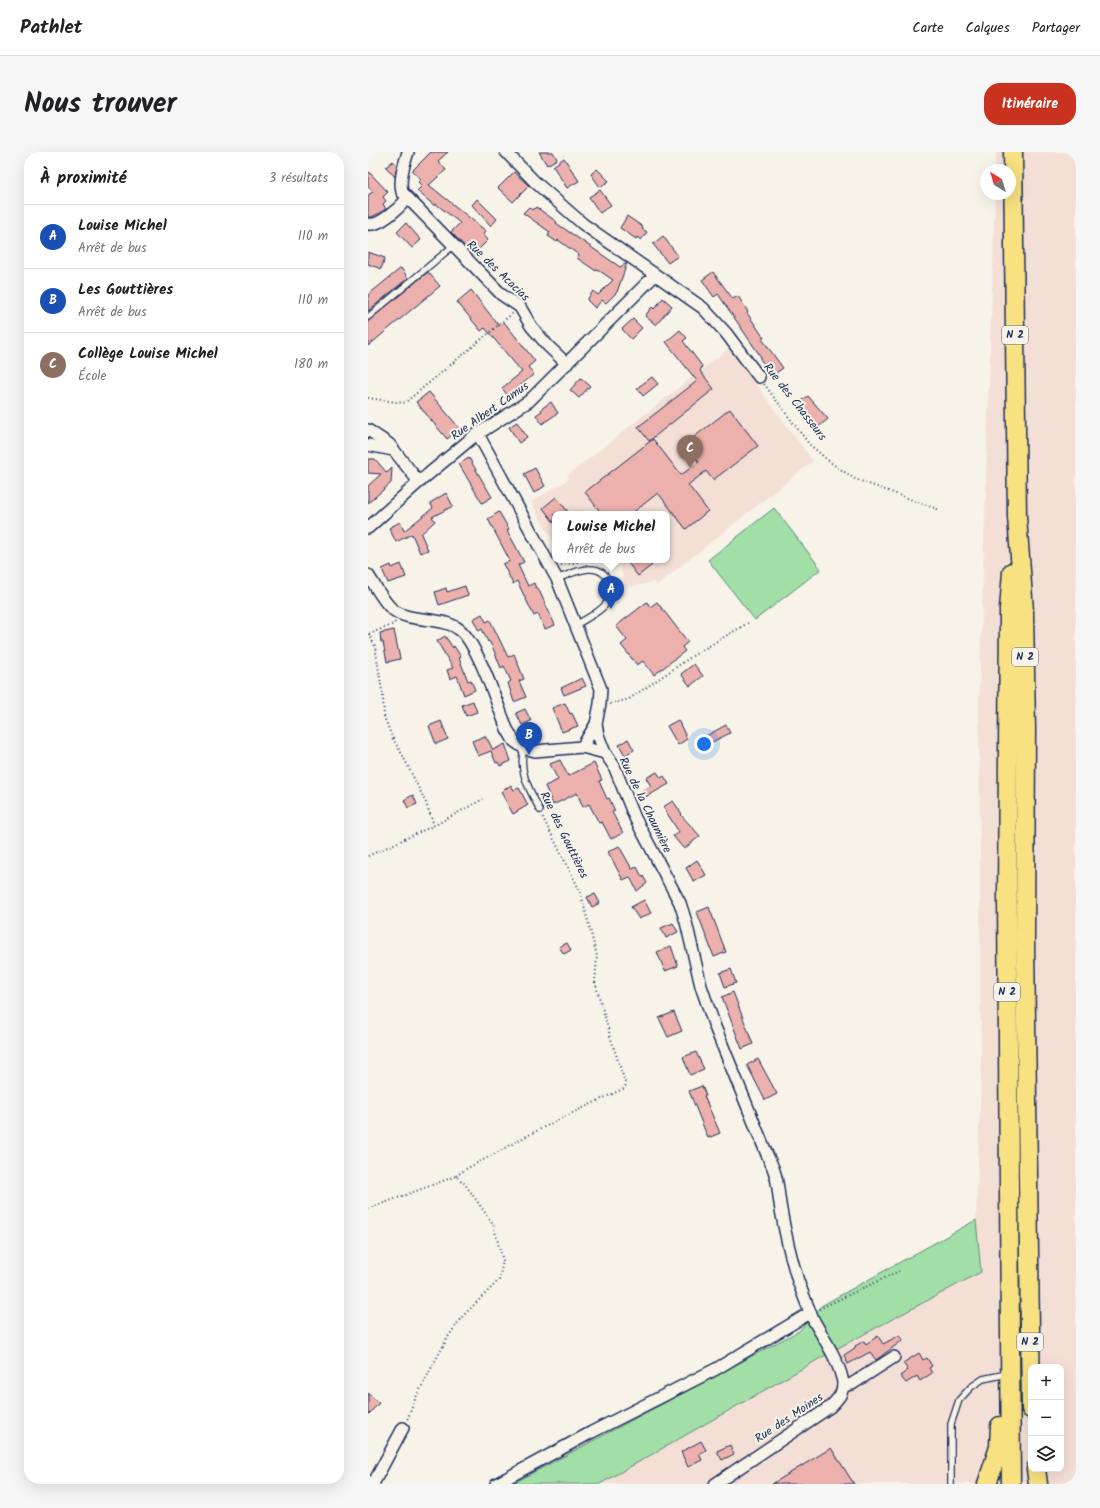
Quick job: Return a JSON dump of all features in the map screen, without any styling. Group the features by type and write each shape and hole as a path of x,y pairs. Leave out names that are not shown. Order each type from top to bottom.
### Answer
{"highway":[{"name":"N 2","path":"1013,152 1017,517 1024,619 1026,730 1026,944 1031,1400"},
{"name":"N 2","path":"1011,1484 1006,1371 1009,1279 1007,890 1009,624 1017,517"},
{"path":"987,1484 999,1446 1006,1371"},
{"path":"1032,1472 1032,1484"},
{"path":"1036,1472 1038,1484"}],"street":[{"path":"368,224 372,225 378,222 400,206 407,198 402,192 400,184 408,152"},
{"name":"Rue des Chasseurs","path":"506,152 535,182 583,224 703,308 726,333 759,377"},
{"name":"Rue des Acacias","path":"407,198 502,295 520,307 531,326 548,346 567,364"},
{"name":"Rue Albert Camus","path":"368,528 419,482 478,434 529,401 655,275"},
{"path":"368,430 386,440 419,482"},
{"path":"478,434 557,579 601,689 596,724 582,747"},
{"path":"368,445 393,450"},
{"path":"368,575 391,608 402,614 452,624 467,637 475,652 507,729 514,741 524,748"},
{"path":"596,724 598,735 605,753"},
{"name":"Rue de la Chaumière","path":"524,748 535,751 582,747 605,753 614,766 635,818 680,903 701,986 715,1027 773,1167 779,1187 780,1208 798,1281 812,1317 833,1356 842,1378 843,1386"},
{"path":"496,1484 812,1317"},
{"path":"843,1386 852,1384 894,1357"},
{"name":"Rue des Moines","path":"715,1484 830,1407 841,1395 843,1386"},
{"path":"373,1484 403,1428"}],"lane":[{"path":"368,317 453,246"},
{"path":"557,579 581,569 591,568 600,572 608,580 611,587 610,596 605,605 576,625"},
{"name":"Rue des Gouttières","path":"524,748 522,755 522,770 526,784 540,810"},
{"path":"952,1484 951,1424 959,1400 971,1387 983,1379 1006,1371"}],"path":[{"path":"368,398 403,403 406,402 520,307"},
{"name":"Rue des Chasseurs","path":"759,377 809,444 830,462 855,479 940,510"},
{"path":"402,614 394,624 368,635 375,646 383,697 384,717 393,739 426,803 434,825"},
{"path":"599,708 616,702 629,700 697,652 748,623"},
{"path":"368,856 434,825 483,799"},
{"name":"Rue des Gouttières","path":"456,1176 467,1167 552,1122 623,1089 626,1085 595,982 597,956 580,891 540,810"},
{"path":"368,1209 456,1176 465,1184 493,1224 503,1261 498,1280 461,1318 448,1337 416,1397 403,1428"},
{"path":"812,1317 899,1271"}],"shaded area":[{"path":"996,152 1076,152 1076,1484 600,1484 840,1347 981,1272 976,1220 981,1075 979,700 995,200 1016,200 1016,164 995,164"},
{"path":"729,348 813,461 657,585 653,582 626,588 620,566 617,563 670,563 670,511 552,511 552,540 531,502 569,479 567,476"}],"green space":[{"path":"774,508 821,569 755,620 708,560"},
{"path":"976,1220 981,1272 840,1347 600,1484 512,1484 799,1331 821,1306"}],"building":[{"path":"431,152 448,152 438,161 446,170 429,185 486,231 483,234 488,240 473,255 451,232 460,223 436,204 435,206 417,191 422,186 418,182 421,179 412,171"},
{"path":"539,152 553,152 557,159 547,165"},
{"path":"564,158 579,181 567,188 553,166"},
{"path":"393,161 397,166 395,177 386,167"},
{"path":"597,169 609,181 600,187 591,174"},
{"path":"368,171 388,192 383,197 386,201 383,204 386,209 372,217 368,217 368,195 373,192 368,186"},
{"path":"514,172 529,186 513,202 498,188"},
{"path":"600,190 611,205 600,213 589,197"},
{"path":"477,199 497,219 491,226 472,205"},
{"path":"529,207 533,210 536,207 557,222 556,223 620,267 627,263 617,292 606,303 602,300 595,308 587,300 593,291 598,295 613,280 577,258 579,255 558,240 557,242 548,236 550,232 523,213"},
{"path":"627,216 643,227 642,229 647,232 641,240 637,237 636,239 620,228"},
{"path":"406,223 421,240 412,248 397,232"},
{"path":"663,236 678,256 668,263 653,244"},
{"path":"368,252 385,258 381,269 368,264"},
{"path":"401,268 408,278 368,311 368,295"},
{"path":"428,272 440,286 368,346 368,321"},
{"path":"713,272 733,299 738,296 748,312 747,313 764,338 762,339 783,368 773,375 760,359 761,357 718,294 714,297 702,280"},
{"path":"471,290 499,326 504,322 535,361 528,367 534,374 508,396 502,388 522,372 485,328 481,331 457,302"},
{"path":"663,298 672,306 656,325 645,316 652,307 654,309"},
{"path":"633,319 642,328 631,339 622,329"},
{"path":"680,330 687,338 683,341 702,366 700,371 714,389 649,441 638,427 697,381 666,342"},
{"path":"652,377 658,384 643,396 637,388"},
{"path":"581,378 590,386 579,398 570,390"},
{"path":"429,392 460,429 447,439 416,402"},
{"path":"808,396 828,419 817,428 797,404"},
{"path":"551,402 558,413 542,424 536,415 542,411 541,409"},
{"path":"730,409 758,446 713,480 706,471 688,485 708,511 686,529 658,493 635,511 600,511 585,492 653,439 681,475 699,462 685,444"},
{"path":"517,422 527,437 519,443 509,427"},
{"path":"469,458 492,497 482,503 459,464"},
{"path":"368,459 375,459 387,473 392,468 391,483 368,503 368,486 381,474 368,473"},
{"path":"535,468 545,486 534,493 524,474"},
{"path":"446,493 453,506 432,517 435,521 421,534 428,550 420,553 412,534 396,542 389,528 400,522 404,531 433,508 430,503"},
{"path":"556,497 568,511 552,511 552,520 543,508"},
{"path":"499,512 509,529 507,530 524,562 518,565 528,586 534,583 536,588 538,588 555,625 545,629 538,614 534,616 517,581 513,584 503,564 510,561 488,519"},
{"path":"628,563 650,563 652,565 638,576"},
{"path":"401,564 406,577 388,583 382,569 391,565 392,568"},
{"path":"465,586 468,595 439,605 435,592 446,588 447,592"},
{"path":"647,602 650,607 657,602 688,642 682,647 685,651 654,675 643,661 637,665 621,645 627,640 616,626"},
{"path":"482,614 486,622 490,620 508,657 514,654 524,679 519,681 526,697 514,702 508,683 511,681 504,666 501,668 489,641 488,642 482,629 479,631 473,619"},
{"path":"394,630 400,659 387,662 380,633"},
{"path":"445,636 461,657 459,658 468,681 471,680 475,690 464,695 457,676 450,679 447,670 453,668 437,641"},
{"path":"694,664 703,676 690,686 681,674"},
{"path":"582,678 586,686 564,695 561,688"},
{"path":"473,701 477,712 466,716 462,705"},
{"path":"565,703 578,726 562,732 552,708"},
{"path":"525,709 531,721 522,725 516,713"},
{"path":"678,720 687,739 678,745 667,726"},
{"path":"441,721 448,739 436,744 429,726"},
{"path":"726,725 730,733 710,743 706,736"},
{"path":"485,736 493,750 505,744 511,761 500,766 498,762 496,763 491,751 478,756 472,741"},
{"path":"628,739 634,750 625,755 619,745"},
{"path":"560,760 568,776 594,763 602,780 599,781 607,799 609,798 615,811 612,812 623,833 611,839 602,822 599,823 589,804 583,807 577,793 553,805 545,786 558,780 550,764"},
{"path":"657,772 661,778 664,776 669,784 640,800 637,794 651,786 646,778"},
{"path":"511,785 514,790 519,788 528,805 513,814 501,792"},
{"path":"413,795 417,804 408,808 404,800"},
{"path":"673,801 682,814 681,815 700,836 684,849 673,836 679,832 663,807"},
{"path":"619,846 632,869 637,867 647,883 637,891 630,877 623,880 608,852"},
{"path":"697,860 706,875 694,882 686,868"},
{"path":"595,894 600,903 592,907 587,897"},
{"path":"644,900 651,913 639,919 631,907"},
{"path":"709,907 726,952 714,957 697,912"},
{"path":"673,923 678,932 666,938 661,928"},
{"path":"567,943 571,950 564,954 559,947"},
{"path":"671,946 678,966 665,971 657,952"},
{"path":"731,969 736,983 725,987 720,973"},
{"path":"733,992 753,1044 742,1049 722,997"},
{"path":"674,1012 682,1031 668,1037 659,1018"},
{"path":"696,1052 704,1069 690,1075 683,1057"},
{"path":"758,1059 777,1094 765,1100 747,1065"},
{"path":"702,1086 706,1096 704,1096 720,1133 708,1138 689,1091"},
{"path":"900,1335 903,1340 876,1360 870,1352 848,1364 844,1355 855,1348 855,1346 864,1341 866,1344 878,1336 883,1344"},
{"path":"919,1353 923,1360 927,1358 932,1366 929,1368 932,1373 920,1381 917,1376 906,1383 900,1376 908,1370 903,1363"},
{"path":"368,1393 379,1403 368,1415"},
{"path":"701,1441 706,1450 699,1454 702,1460 688,1467 681,1452"},
{"path":"730,1445 734,1454 722,1460 717,1451"},
{"path":"831,1448 854,1484 772,1484"}],"place":[{"name":"Collège Louise Michel","path":"690,468"},
{"name":"Louise Michel","path":"611,609"},
{"name":"Les Gouttières","path":"529,755"}]}
